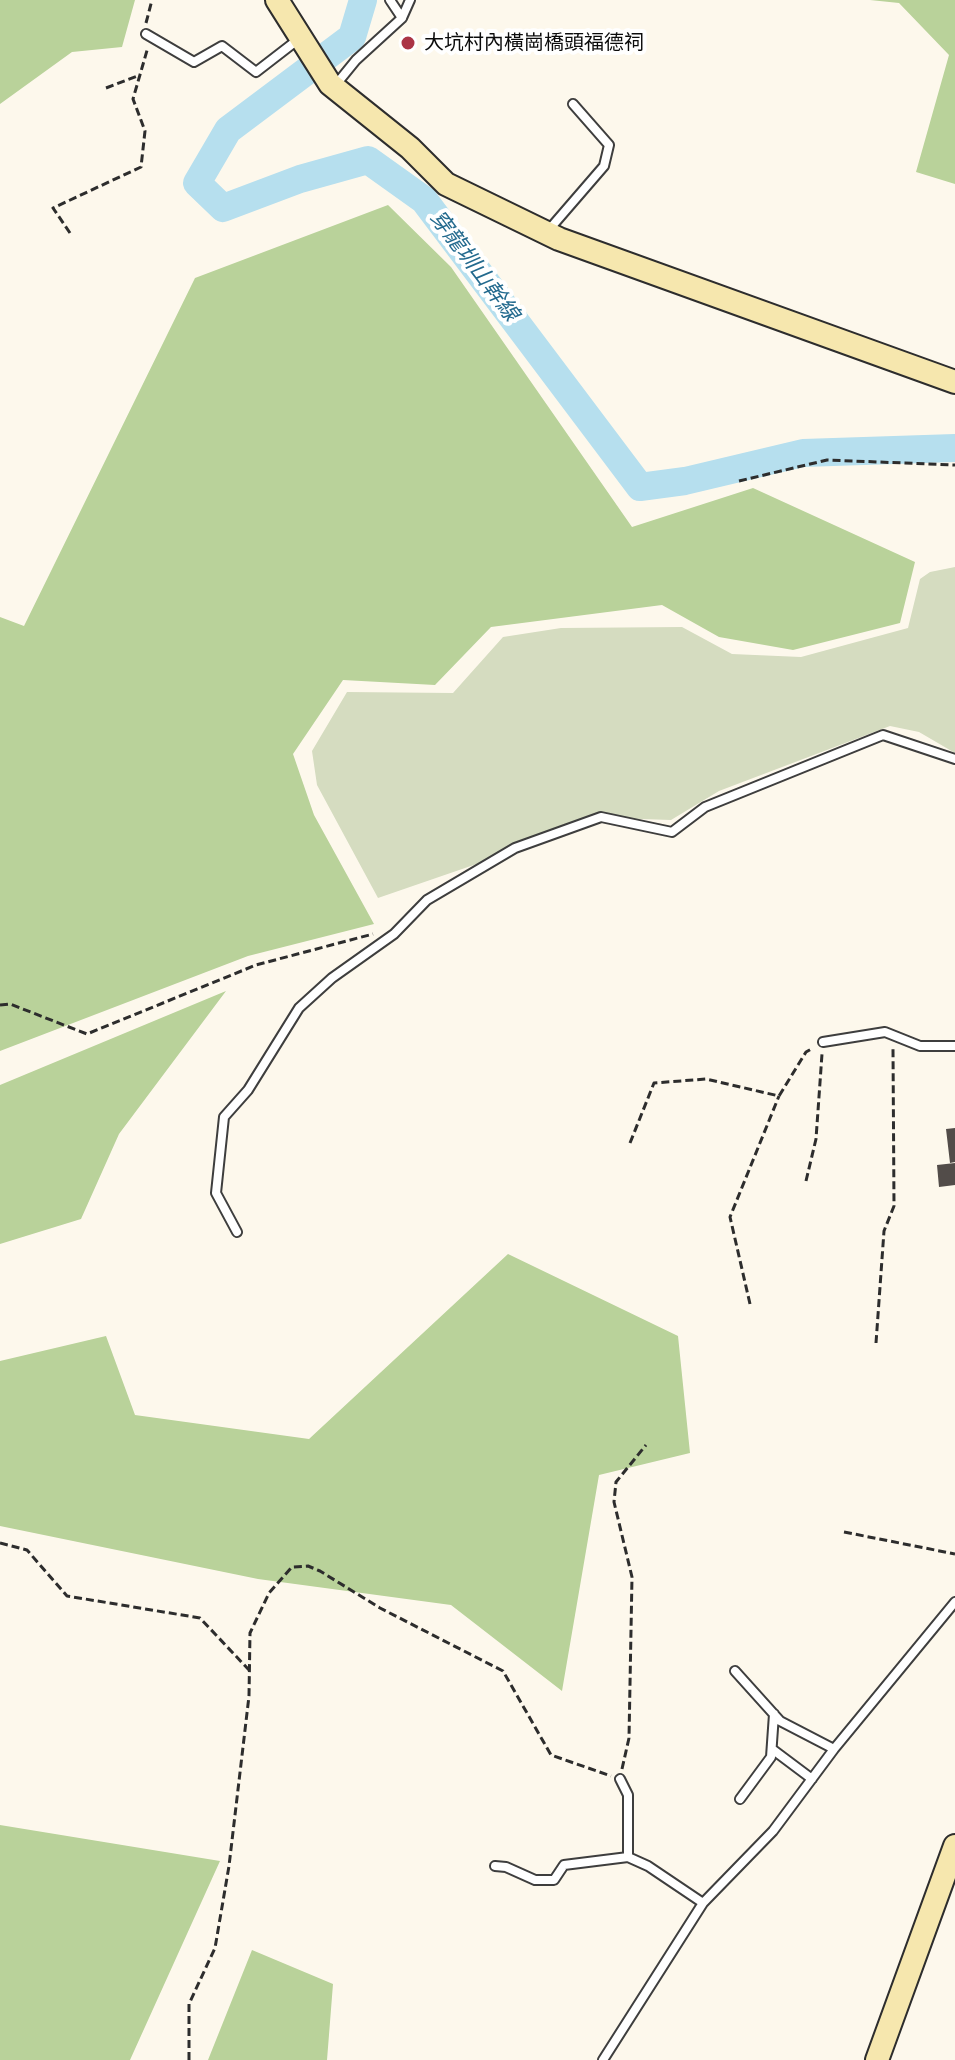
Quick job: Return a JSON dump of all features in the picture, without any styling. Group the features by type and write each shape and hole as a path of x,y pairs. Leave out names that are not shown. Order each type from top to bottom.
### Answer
{"street":[{"path":"277,0 332,86 410,148 446,184 547,233 955,382"},
{"path":"877,2060 955,1846"}],"lane":[{"path":"390,0 402,18"},
{"path":"332,86 402,18 410,0"},
{"path":"146,34 194,62 222,46 256,72 302,40"},
{"path":"547,233 604,166 609,145 573,104"},
{"path":"237,1232 216,1193 224,1117 248,1090 299,1008 332,978 394,934 427,900 515,848 601,817 672,832 705,807 883,735 955,759"},
{"path":"823,1042 885,1032 920,1046 955,1046"},
{"path":"603,2060 703,1903 773,1831 834,1749 955,1602"},
{"path":"735,1671 774,1714 834,1749"},
{"path":"740,1799 771,1757 774,1714"},
{"path":"772,1749 812,1779"},
{"path":"620,1779 628,1795 628,1857"},
{"path":"495,1866 506,1867 535,1880 554,1880 564,1865 628,1857 648,1866 703,1903"}],"path":[{"path":"70,233 53,208 141,167 145,131 133,99 148,53 146,34 152,0"},
{"path":"106,88 141,74"},
{"path":"739,481 827,460 955,465"},
{"path":"0,1005 10,1004 87,1034 256,965 374,933 394,934"},
{"path":"876,1343 884,1231 894,1206 895,1053 885,1032"},
{"path":"750,1304 730,1217 779,1096 806,1052 823,1042"},
{"path":"806,1181 816,1139 823,1042"},
{"path":"630,1143 654,1083 706,1079 779,1096"},
{"path":"189,2060 189,2004 215,1948 229,1866 250,1633 269,1593 292,1567 308,1566 380,1608 503,1671 551,1755 620,1779 629,1738 632,1577 614,1502 616,1482 646,1445"},
{"path":"844,1532 955,1554"},
{"path":"0,1543 27,1550 67,1596 200,1618 249,1670"}],"green space":[{"path":"0,0 135,0 122,47 72,52 0,104"},
{"path":"870,0 955,0 955,184 916,172 949,55 899,3"},
{"path":"388,205 451,267 632,527 753,488 915,562 900,623 793,650 719,637 662,605 491,627 435,685 343,680 293,754 314,815 374,924 248,956 0,1051 0,617 24,626 195,278"},
{"path":"955,567 955,753 919,732 890,726 719,791 671,820 610,818 378,898 317,785 312,751 347,692 453,693 503,637 561,628 682,627 732,654 801,657 908,628 920,579 930,572"},
{"path":"226,991 119,1134 81,1219 0,1244 0,1085"},
{"path":"508,1254 678,1336 690,1453 599,1475 562,1691 451,1605 258,1579 0,1526 0,1361 106,1336 135,1415 309,1439"},
{"path":"0,1825 220,1861 130,2060 0,2060"},
{"path":"252,1950 333,1984 327,2060 208,2060"}],"building":[{"path":"955,1128 955,1162 950,1163 946,1129"},
{"path":"955,1163 955,1185 939,1187 937,1165"}],"waterway":[{"name":"穿龍圳山幹線","path":"363,0 352,37 228,130 197,183 223,208 300,179 368,160 424,200 640,487 685,481 803,453 955,448"}],"place":[{"name":"大坑村內橫崗橋頭福德祠","path":"408,43"}]}
